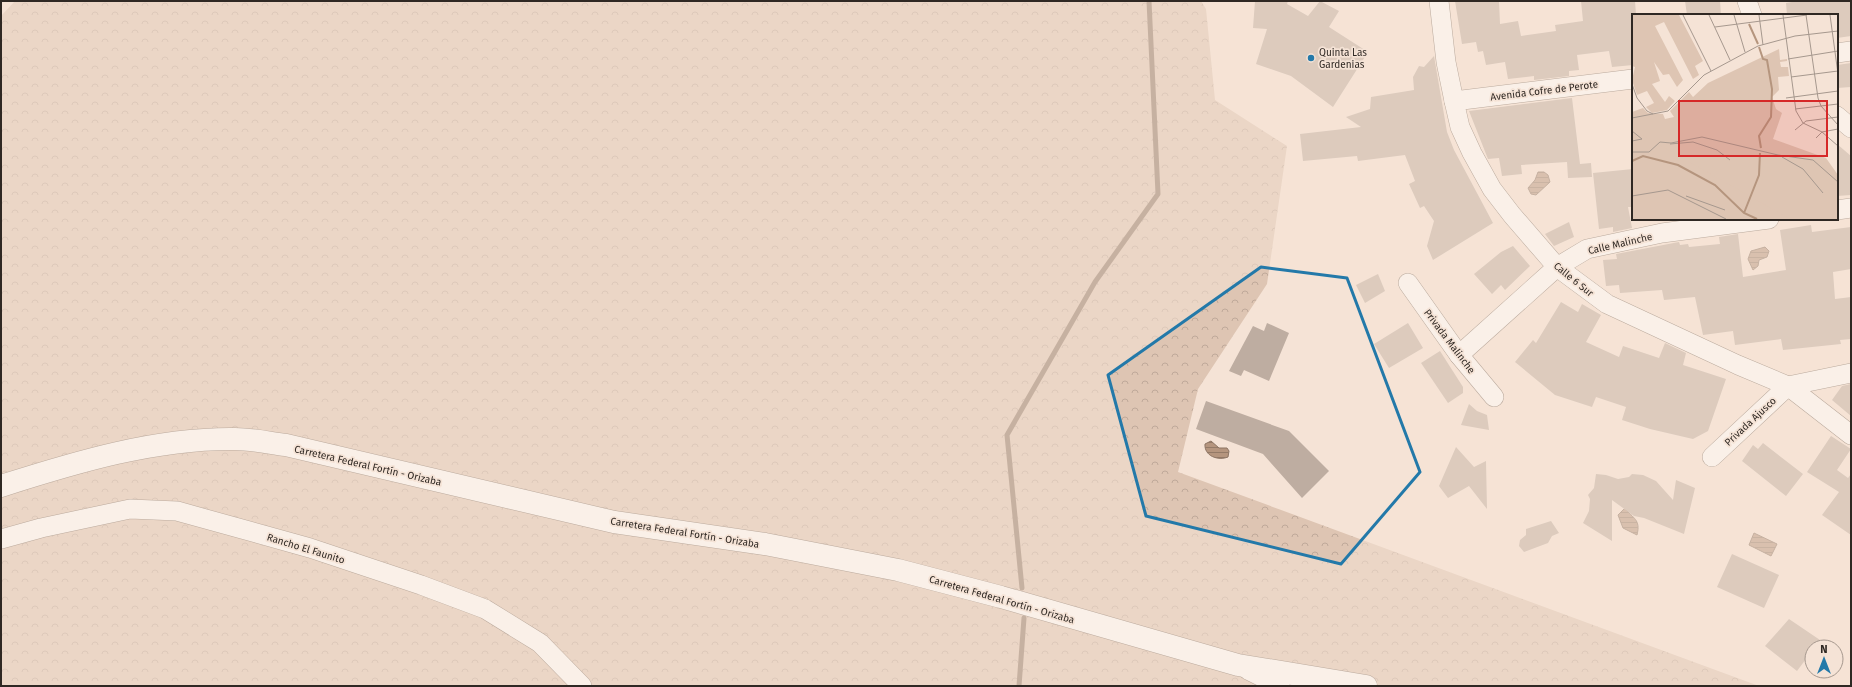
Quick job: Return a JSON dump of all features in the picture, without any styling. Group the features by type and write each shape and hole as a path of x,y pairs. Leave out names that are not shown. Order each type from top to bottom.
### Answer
{"main road":[{"name":"Carretera Federal Fortín - Orizaba","path":"1,486 129,450 180,443 236,439 286,445 614,522 765,544 898,570 1000,597 1238,665 1366,686"}],"street":[{"name":"Calle 6 Sur","path":"1439,1 1446,62 1460,127 1472,153 1492,188 1512,215 1557,267 1607,304 1738,366 1788,386 1851,435"},
{"path":"1747,1 1752,14"},
{"path":"1838,53 1851,51"},
{"name":"Avenida Cofre de Perote","path":"1454,101 1632,78"},
{"path":"1838,117 1851,128"},
{"path":"1838,210 1851,208"},
{"name":"Calle Malinche","path":"1459,355 1557,267 1587,249 1662,233 1761,220"},
{"name":"Privada Malinche","path":"1408,283 1459,355 1494,397"},
{"path":"1788,386 1851,373"},
{"name":"Privada Ajusco","path":"1712,457 1788,386"},
{"name":"Rancho El Faunito","path":"1,539 41,528 130,509 177,511 310,548 421,585 485,609 540,643 582,686"},
{"path":"1238,665 1280,686"}],"highlighted area":[{"path":"1261,267 1347,278 1420,472 1341,564 1146,516 1108,375"}],"green space":[{"path":"15,1 1201,1 1206,9 1215,100 1287,146 1267,284 1198,389 1178,472 1759,686 1,686 1,16"},
{"path":"1,675 20,686 1,686"}],"shaded area":[{"path":"1538,172 1544,172 1548,175 1550,182 1536,195 1531,194 1528,188 1535,180"},
{"path":"1765,247 1769,251 1767,257 1759,260 1758,266 1753,270 1748,259 1751,251"},
{"path":"1211,441 1219,448 1227,448 1229,451 1228,457 1216,458 1209,454 1205,448 1205,444"},
{"path":"1625,508 1637,522 1637,535 1623,528 1618,515"},
{"path":"1754,533 1777,544 1771,556 1749,545"}],"building":[{"name":"Quinta Las Gardenias","path":"1255,1 1288,1 1287,4 1308,16 1320,1 1339,11 1329,27 1368,52 1333,107 1291,76 1256,64 1267,29 1253,28"},
{"path":"1455,1 1499,1 1500,24 1518,21 1521,36 1556,31 1555,25 1583,21 1581,1 1635,1 1636,14 1632,14 1632,65 1612,67 1609,51 1577,55 1579,70 1569,71 1569,76 1534,80 1534,76 1508,79 1505,62 1486,65 1483,51 1478,52 1476,42 1462,44"},
{"path":"1685,1 1720,1 1721,14 1687,14"},
{"path":"1798,1 1851,1 1851,36 1838,38 1838,14 1787,14 1786,3"},
{"path":"1434,56 1447,132 1454,150 1493,223 1433,260 1427,246 1434,221 1424,206 1420,208 1409,184 1415,181 1405,155 1358,161 1357,156 1303,161 1300,134 1361,127 1346,117 1370,109 1371,97 1414,90 1413,77 1419,66 1424,67"},
{"path":"1851,63 1851,87 1838,88 1838,65"},
{"path":"1572,98 1580,164 1591,163 1592,177 1568,178 1567,162 1521,165 1522,174 1502,176 1499,158 1488,159 1469,111"},
{"path":"1838,145 1851,156 1851,195 1838,196"},
{"path":"1632,169 1632,207 1628,207 1632,228 1613,232 1613,227 1599,229 1593,173"},
{"path":"1569,222 1574,237 1554,246 1545,234"},
{"path":"1811,225 1812,232 1851,227 1851,269 1833,272 1835,299 1851,297 1851,339 1840,340 1841,344 1783,350 1781,339 1735,345 1733,331 1703,335 1695,297 1664,300 1662,290 1620,293 1619,285 1606,286 1603,260 1617,259 1616,254 1679,242 1680,245 1688,244 1689,247 1720,244 1719,237 1738,234 1743,277 1786,270 1780,230"},
{"path":"1513,246 1530,266 1505,290 1501,285 1492,294 1474,274 1501,252"},
{"path":"1378,274 1385,291 1365,303 1356,285"},
{"path":"1561,302 1578,312 1582,304 1601,315 1586,342 1619,357 1623,346 1659,358 1665,343 1686,353 1683,365 1726,379 1708,431 1693,439 1650,429 1622,420 1626,407 1596,397 1592,407 1555,395 1515,362 1533,340 1536,343"},
{"path":"1267,323 1289,333 1269,381 1244,370 1241,376 1229,371 1253,326 1264,331"},
{"path":"1408,323 1423,348 1389,368 1374,344"},
{"path":"1440,351 1463,387 1463,393 1448,403 1421,363"},
{"path":"1851,384 1851,416 1832,400 1842,386"},
{"path":"1206,401 1289,431 1329,471 1302,498 1263,454 1196,429"},
{"path":"1469,404 1477,411 1487,415 1489,430 1461,425"},
{"path":"1831,436 1851,449 1837,470 1848,478 1851,474 1851,535 1822,515 1839,492 1807,472"},
{"path":"1763,443 1803,474 1786,496 1742,461 1753,445 1758,449"},
{"path":"1456,447 1474,467 1486,461 1487,509 1469,486 1448,498 1439,486"},
{"path":"1596,474 1606,475 1618,479 1629,477 1632,474 1643,475 1656,481 1673,500 1676,480 1695,488 1684,534 1644,518 1634,516 1612,500 1612,541 1583,523 1589,511 1590,499 1588,495 1594,488"},
{"path":"1551,521 1559,533 1552,536 1548,543 1524,552 1519,546 1520,540 1526,535 1526,529"},
{"path":"1732,554 1779,575 1764,608 1717,587"},
{"path":"1789,619 1819,639 1804,639 1804,662 1797,671 1765,646"}],"waterway":[{"path":"1022,588 1007,435 1095,282 1158,194 1149,1"},
{"path":"1019,686 1024,618"}],"place":[{"name":"Quinta Las Gardenias","path":"1311,58"}]}
